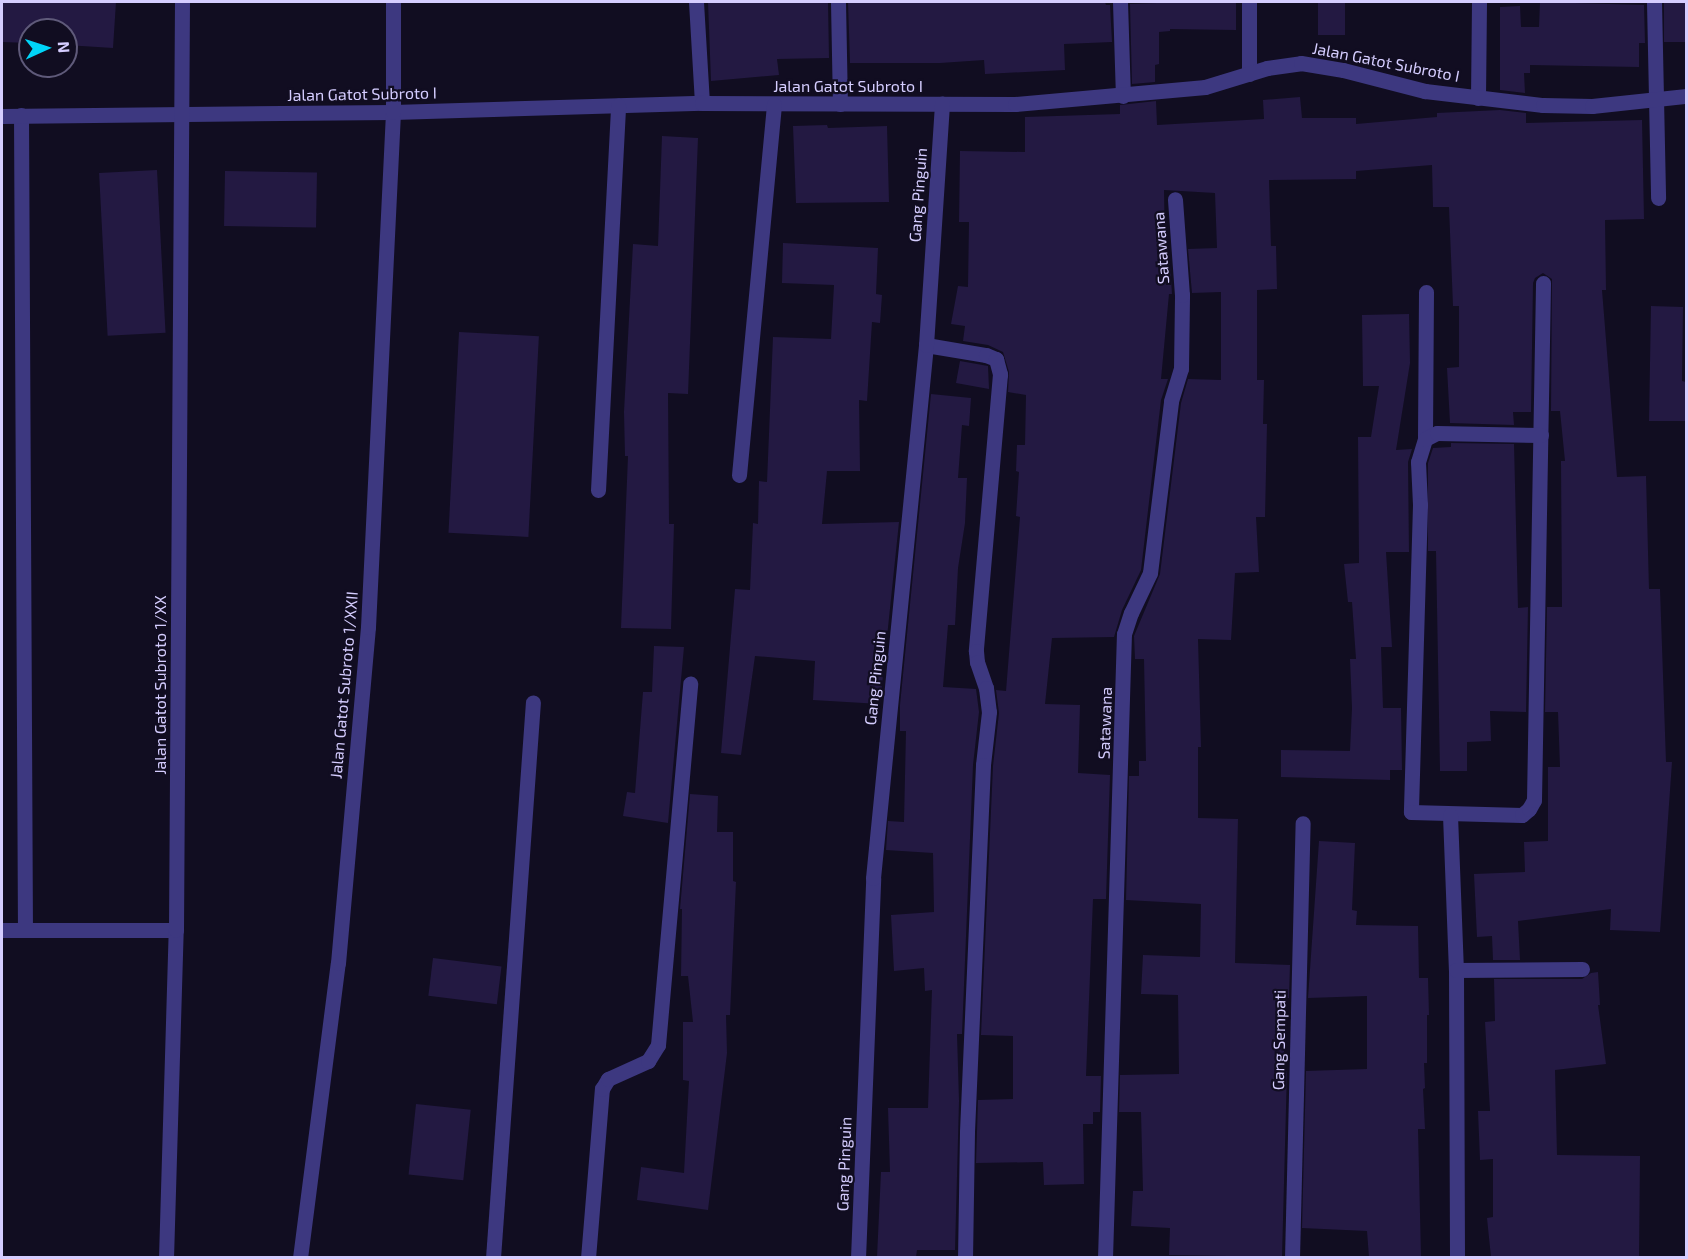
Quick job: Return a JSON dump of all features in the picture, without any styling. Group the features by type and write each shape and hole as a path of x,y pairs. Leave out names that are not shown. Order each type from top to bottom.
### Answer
{"street":[{"name":"Jalan Gatot Subroto 1/XX","path":"166,1257 176,930 182,2"},
{"name":"Jalan Gatot Subroto 1/XXII","path":"300,1257 338,963 368,627 393,112 393,2"},
{"path":"696,2 702,103"},
{"path":"838,2 840,104"},
{"path":"1120,2 1123,96"},
{"path":"1249,2 1249,74"},
{"path":"1478,98 1479,2"},
{"path":"1654,2 1658,198"},
{"name":"Jalan Gatot Subroto I","path":"2,116 393,112 702,103 1015,104 1205,87 1267,68 1301,63 1343,70 1425,91 1478,98 1592,106 1686,96"},
{"name":"Gang Pinguin","path":"858,1257 873,878 926,345 942,104"},
{"path":"739,475 774,105"},
{"path":"598,490 618,106"},
{"path":"21,115 25,930"},
{"name":"Satawana","path":"1105,1257 1124,634 1150,573 1171,401 1181,369 1182,296 1175,199"},
{"path":"1426,292 1425,439 1418,462 1420,505 1411,812 1450,815 1522,815 1534,800 1543,283"},
{"path":"926,345 986,355 996,359 1000,374 976,651 977,662 986,688 988,712 983,765 969,1096 965,1257"},
{"path":"1425,439 1437,433 1541,435"},
{"path":"588,1257 602,1089 608,1079 652,1058 658,1045 690,683"},
{"path":"493,1257 533,702"},
{"path":"1450,815 1456,970 1457,1257"},
{"name":"Gang Sempati","path":"1292,1257 1303,823"},
{"path":"2,930 176,930"},
{"path":"1456,970 1582,969"}],"building":[{"path":"2,2 116,2 113,48 78,46 78,18 18,18 18,43 2,42"},
{"path":"708,2 828,2 829,58 777,59 779,75 711,81"},
{"path":"848,2 1105,2 1106,5 1110,5 1112,42 1064,44 1065,70 985,74 984,60 940,63 850,63"},
{"path":"1236,2 1236,30 1170,29 1170,31 1159,32 1159,64 1155,65 1155,82 1132,84 1130,4"},
{"path":"1318,2 1345,2 1345,35 1318,35"},
{"path":"1540,2 1644,5 1645,43 1639,43 1639,67 1530,65 1530,73 1524,73 1525,93 1500,90 1500,7 1520,6 1521,27 1539,27"},
{"path":"1664,2 1686,2 1686,42 1664,42"},
{"path":"1300,97 1302,118 1356,118 1356,124 1437,117 1437,113 1500,110 1526,113 1526,123 1642,120 1644,219 1605,220 1606,290 1602,290 1617,477 1646,476 1649,589 1660,589 1666,762 1672,762 1660,932 1610,930 1611,909 1518,921 1520,960 1493,960 1492,936 1477,937 1474,874 1525,872 1524,842 1548,841 1548,767 1560,767 1558,712 1545,712 1547,607 1562,607 1561,461 1565,461 1560,411 1551,411 1552,279 1543,273 1535,278 1533,283 1531,412 1513,412 1514,425 1450,423 1447,368 1459,367 1459,306 1453,306 1449,207 1433,207 1432,165 1356,171 1356,179 1269,180 1271,246 1276,246 1277,289 1257,290 1257,380 1264,380 1263,424 1267,424 1265,517 1256,517 1259,572 1235,573 1231,640 1198,639 1201,747 1198,747 1198,818 1238,819 1235,963 1290,965 1289,998 1284,998 1284,1071 1287,1071 1282,1257 1169,1255 1170,1228 1131,1226 1133,1191 1143,1191 1141,1112 1119,1112 1120,1075 1179,1074 1178,995 1141,994 1143,955 1200,957 1201,904 1126,900 1129,776 1139,776 1139,761 1146,761 1144,659 1135,659 1134,636 1160,574 1181,403 1188,379 1221,380 1221,292 1192,293 1188,249 1217,248 1215,193 1164,190 1165,250 1169,250 1172,294 1169,294 1161,379 1168,379 1161,400 1141,570 1122,610 1114,637 1052,638 1045,704 1080,705 1078,773 1110,775 1106,899 1093,899 1086,1076 1101,1076 1100,1112 1093,1112 1093,1124 1083,1124 1084,1184 1044,1185 1043,1162 976,1163 978,1100 1013,1099 1013,1036 981,1035 993,766 999,713 996,690 1006,691 1020,517 1016,516 1019,472 1016,471 1017,445 1025,445 1026,395 1008,392 1009,372 1003,352 988,345 963,341 965,326 951,324 958,286 968,287 969,222 959,222 960,151 1025,152 1025,117 1120,114 1120,105 1156,101 1157,125 1264,119 1263,100"},
{"path":"827,125 828,128 887,126 889,202 796,203 793,126"},
{"path":"662,136 698,138 688,394 668,393 669,524 674,524 671,629 621,628 628,456 625,456 624,412 633,244 658,246"},
{"path":"157,170 166,333 108,336 99,173"},
{"path":"225,171 317,173 316,228 224,226"},
{"path":"783,243 878,248 876,294 882,295 880,323 872,322 867,401 859,400 860,471 827,471 822,524 899,522 880,704 813,700 815,661 755,656 741,755 721,753 735,589 750,590 753,523 758,524 759,481 767,482 773,337 831,339 834,285 782,283"},
{"path":"1651,306 1683,307 1682,381 1686,382 1686,421 1649,421"},
{"path":"1409,314 1410,363 1396,450 1412,449 1408,462 1409,552 1386,552 1392,647 1381,647 1383,708 1401,708 1402,770 1390,770 1390,780 1281,777 1281,750 1350,751 1352,708 1350,659 1356,659 1352,602 1348,602 1344,564 1359,563 1358,437 1371,437 1379,386 1363,386 1362,315"},
{"path":"459,332 539,336 528,537 448,533"},
{"path":"960,361 988,366 989,389 956,383"},
{"path":"931,394 971,398 969,426 962,425 958,478 967,478 965,523 958,568 955,625 948,625 943,687 976,689 979,712 973,765 962,1034 957,1034 959,1101 955,1250 917,1250 916,1257 877,1257 881,1172 890,1172 888,1108 928,1108 932,990 925,991 924,968 894,971 891,915 934,912 933,853 886,850 888,821 904,822 906,731 900,731 900,705"},
{"path":"1451,443 1514,444 1518,608 1528,607 1526,712 1490,711 1491,741 1467,742 1467,771 1440,771 1436,551 1428,551 1428,463 1433,448 1451,447"},
{"path":"654,646 684,647 668,823 623,816 627,792 635,793 643,692 652,692"},
{"path":"690,794 718,796 717,832 733,832 733,881 736,882 730,1015 726,1015 727,1053 708,1210 637,1200 641,1167 684,1173 689,1081 683,1080 683,1022 693,1022 688,976 681,976 682,909 680,909"},
{"path":"1319,841 1355,843 1352,910 1357,911 1356,925 1418,926 1419,978 1428,978 1429,1015 1427,1015 1427,1063 1424,1063 1425,1088 1423,1089 1425,1129 1418,1129 1421,1257 1369,1257 1367,1231 1302,1228 1306,1071 1367,1069 1367,996 1308,998"},
{"path":"433,958 501,966 497,1004 428,996"},
{"path":"1598,972 1600,1005 1598,1005 1606,1064 1555,1070 1557,1155 1640,1156 1639,1257 1491,1257 1487,1218 1493,1217 1493,1159 1480,1160 1478,1111 1490,1111 1485,1022 1495,1021 1494,979 1582,979 1591,973"},
{"path":"416,1104 471,1110 463,1180 409,1175"}]}
